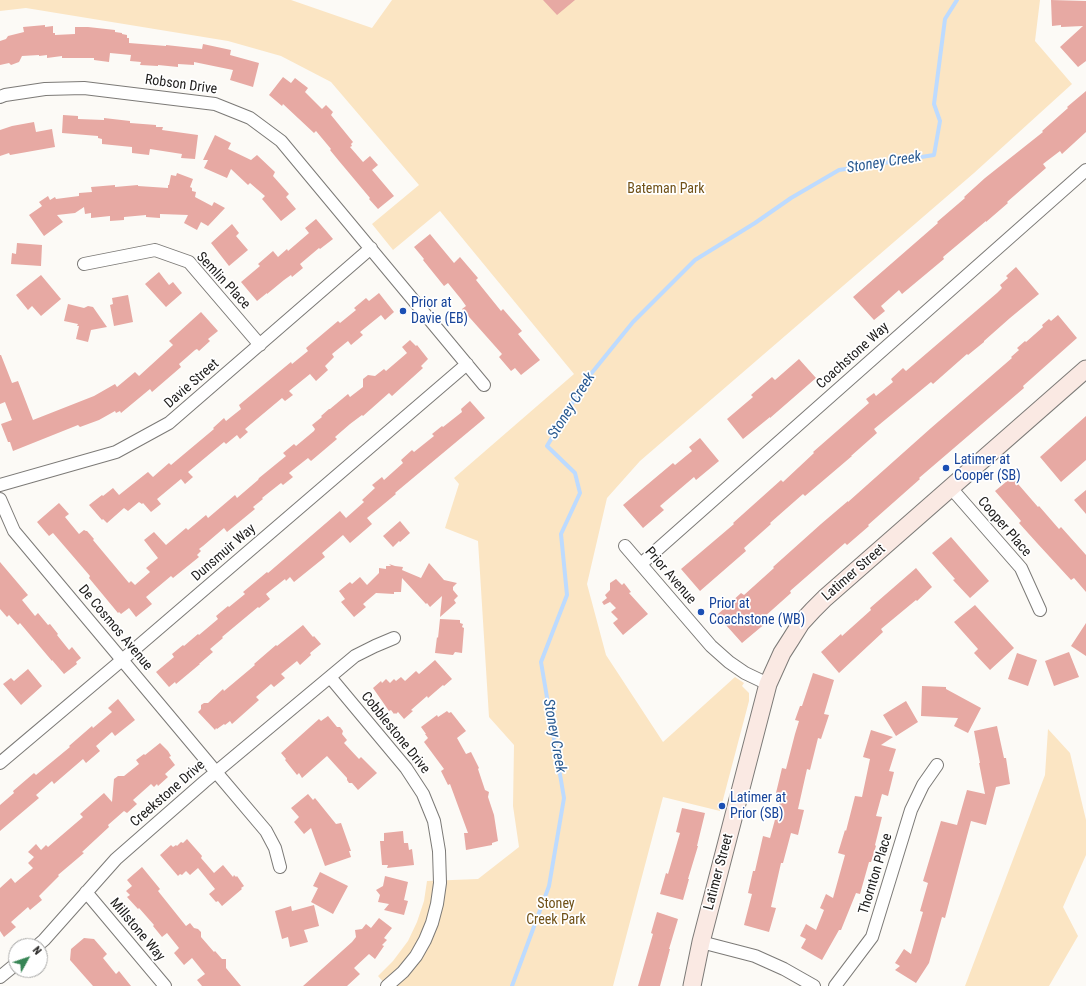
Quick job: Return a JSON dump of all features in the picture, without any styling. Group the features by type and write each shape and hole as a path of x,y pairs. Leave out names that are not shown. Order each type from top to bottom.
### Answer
{"street":[{"name":"Robson Drive","path":"0,97 45,89 84,88 215,104 250,118 280,141 371,248"},
{"name":"Coachstone Way","path":"641,564 1086,170"},
{"name":"Davie Street","path":"0,485 116,452 169,423 371,248"},
{"path":"371,248 484,385"},
{"name":"Semlin Place","path":"84,264 155,250 189,262 260,345"},
{"name":"Dunsmuir Way","path":"0,763 467,364"},
{"name":"Latimer Street","path":"692,986 701,942 768,684 782,653 801,623 813,610 1086,369"},
{"name":"Cooper Place","path":"951,488 1021,568 1040,610"},
{"name":"De Cosmos Avenue","path":"0,499 14,531 266,831 275,848 280,866"},
{"name":"Prior Avenue","path":"625,546 711,646 729,662 745,673 768,684"},
{"name":"Creekstone Drive","path":"46,938 116,859 216,772 355,656 394,638"},
{"name":"Cobblestone Drive","path":"330,677 406,768 423,794 434,821 439,850 440,883 432,923 416,956 403,972 387,986"},
{"name":"Thornton Place","path":"835,986 872,937 911,810 923,785 937,765"},
{"name":"Millstone Way","path":"86,892 165,986"},
{"path":"701,942 755,956 784,969 814,986"},
{"path":"0,977 8,970"}],"green space":[{"name":"Bateman Park","path":"0,0 291,0 372,28 392,0 1040,0 1035,41 1072,84 974,173 640,461 607,498 587,584 606,655 663,742 735,677 744,683 742,686 749,693 749,701 720,811 663,797 613,986 387,986 378,976 393,961 408,941 417,922 424,901 427,881 478,879 519,847 513,806 514,745 489,717 478,541 445,528 459,484 454,478 574,374 440,211 393,250 372,224 419,185 331,82 281,56 228,41 26,8 0,11"},
{"path":"1048,729 1070,753 1086,820 1086,855 1063,907 1078,936 1049,986 965,986 1045,775"}],"building":[{"path":"543,0 575,0 557,15"},
{"path":"1051,0 1086,1 1086,61 1078,67 1060,47 1083,26 1052,26"},
{"path":"45,25 45,27 53,26 53,33 55,33 55,35 75,34 75,27 88,27 115,30 115,32 127,35 127,38 129,38 129,43 202,49 203,44 231,50 230,55 259,63 253,87 230,80 233,70 194,62 194,65 178,64 178,67 140,65 141,62 130,61 131,55 110,53 109,62 94,60 94,58 62,58 62,56 47,58 47,55 39,55 22,56 19,62 11,65 9,63 0,65 0,41 6,39 8,36 24,32 23,27"},
{"path":"283,77 291,83 295,78 308,88 305,92 322,109 326,105 333,112 331,115 353,142 351,144 352,146 350,147 363,162 370,156 378,165 372,170 394,196 378,209 316,131 314,133 283,104 282,106 269,95"},
{"path":"1086,91 1086,132 1062,154 1060,151 1043,164 1046,168 1007,202 1008,203 943,257 944,259 902,294 899,290 881,306 885,311 874,320 853,297 938,223 937,222 965,198 964,197 985,178 1043,132 1042,131 1068,108 1067,107"},
{"path":"63,115 78,116 78,119 104,120 104,118 130,121 130,123 156,125 156,127 163,127 162,130 198,135 195,159 181,158 182,154 150,149 149,155 132,153 132,147 102,144 102,139 98,138 98,136 62,133"},
{"path":"34,122 36,132 52,129 55,147 10,155 9,153 0,156 0,130"},
{"path":"215,135 231,143 228,149 251,160 257,155 275,172 273,176 289,194 286,197 296,209 281,221 262,199 265,196 250,183 248,185 231,169 227,178 204,168 208,160 203,160"},
{"path":"177,173 193,179 190,187 192,188 192,191 196,192 195,197 212,206 214,202 225,208 208,226 201,222 197,230 184,223 188,215 160,214 160,218 146,217 146,215 124,217 124,220 110,221 110,216 91,218 91,213 85,214 84,207 75,213 57,215 63,222 44,236 29,215 42,206 39,202 48,196 50,200 55,197 56,199 79,196 79,193 92,192 91,187 115,185 115,187 138,185 168,188 171,175 176,176"},
{"path":"316,219 333,239 320,249 319,248 300,264 303,268 292,277 291,275 257,301 241,282 260,266 258,264 273,251 278,257 287,249 288,251 309,233 305,228"},
{"path":"232,224 239,233 236,236 248,250 229,266 211,243"},
{"path":"430,234 454,263 460,257 478,278 476,280 501,311 503,309 522,331 518,334 540,360 521,375 515,368 511,371 499,357 502,354 462,309 466,306 461,299 448,283 444,286 414,247"},
{"path":"17,243 42,245 41,266 11,264 12,253 16,254"},
{"path":"1016,267 1039,294 933,384 931,382 874,429 877,433 805,496 803,494 770,523 771,524 744,548 746,551 700,591 681,569 734,524 733,523 781,480 783,482 814,453 813,452 869,403 866,399 874,393 876,396 893,382 891,379 903,368 906,371 997,293 1002,288 1000,285 1008,278 1006,276"},
{"path":"159,272 169,285 173,282 182,293 166,307 145,284"},
{"path":"41,275 61,299 41,316 32,306 28,310 16,295"},
{"path":"379,293 394,312 385,320 381,315 360,332 363,335 351,345 348,341 332,354 334,357 325,366 328,370 316,381 310,374 289,391 293,395 285,401 282,398 245,429 248,432 240,439 237,435 226,444 224,442 188,472 193,477 185,484 181,479 157,499 161,504 151,512 143,503 142,504 139,502 128,511 124,508 107,523 103,519 102,520 89,505 113,488 119,495 148,472 153,477 169,463 171,465 214,429 213,428 224,418 226,421 241,409 239,405 291,362 292,364 308,351 306,348 338,321 340,323 356,310 354,308 366,298 369,301"},
{"path":"128,295 133,322 114,326 110,305 113,304 112,298"},
{"path":"68,304 84,308 88,306 93,307 107,327 91,330 88,342 76,339 79,326 77,326 78,324 64,321"},
{"path":"201,312 218,331 208,339 210,341 199,351 197,349 195,350 179,364 181,367 152,392 150,389 121,413 120,411 116,413 115,411 99,420 80,427 78,425 13,451 1,424 12,420 5,402 0,404 0,355 12,383 18,381 33,420 94,396 115,384 117,387 135,372 139,376 173,345 169,341"},
{"path":"1058,315 1077,338 1023,386 1024,388 919,478 920,479 868,525 869,526 847,545 845,543 790,591 791,593 763,618 767,622 742,643 717,615 741,593 744,595 821,524 1012,358 1011,357 1019,350 1017,348 1043,327 1042,325 1049,319 1051,321"},
{"path":"410,340 416,346 417,345 428,359 421,366 423,368 392,396 389,393 363,416 362,415 350,424 335,437 337,439 311,461 308,458 289,473 293,477 283,485 281,483 262,498 263,499 253,507 255,509 227,532 224,528 199,549 201,551 197,555 199,557 173,578 171,576 146,597 152,604 136,617 129,608 121,614 119,612 118,613 89,578 90,576 53,533 49,536 37,522 59,503 69,514 65,517 79,534 84,530 87,531 129,583 131,581 135,585 150,572 146,568 158,558 144,540 154,532 166,545 186,528 188,530 206,515 208,518 235,495 237,498 286,456 283,453 294,444 296,446 314,431 315,429 312,425 322,417 321,416 348,394 350,397 363,387 363,379 368,375 375,376 384,369 386,371 407,353 402,347"},
{"path":"799,359 816,378 743,439 727,419 753,397 751,395 772,377 775,380"},
{"path":"470,401 485,418 367,518 372,524 350,543 343,535 322,553 325,557 294,582 290,577 286,581 285,579 266,594 270,599 222,637 223,638 210,649 213,652 200,664 176,684 175,682 169,687 156,672 174,657 172,654 198,634 199,635 218,619 216,616 245,594 243,592 267,572 268,573 340,511 346,518 364,502 362,500 375,488 372,485 382,477 384,480 403,463 401,460 412,450 414,452 434,436 432,434 462,412 461,409"},
{"path":"1086,416 1086,460 1061,482 1040,457"},
{"path":"700,438 719,461 696,480 694,477 660,506 664,510 643,528 623,505 673,463 675,465 692,451 689,447"},
{"path":"1012,477 1038,507 1039,506 1059,529 1061,527 1086,555 1086,592 1074,578 1071,580 1037,543 1019,523 1021,521 995,491"},
{"path":"1086,490 1086,514 1074,500"},
{"path":"400,521 410,533 393,547 383,536"},
{"path":"951,537 989,581 970,598 953,580 955,579 932,553"},
{"path":"0,562 28,595 22,600 35,616 38,613 48,625 50,624 69,650 72,647 81,658 76,662 77,664 64,674 20,623 18,625 9,615 7,617 0,609"},
{"path":"429,563 444,580 457,583 453,587 453,590 458,596 454,600 456,603 440,617 442,596 430,607 402,578 401,592 394,592 394,594 376,593 363,604 366,607 354,617 341,602 345,599 339,591 350,582 352,584 360,577 367,585 379,573 379,568 386,569 386,566 391,566 389,564 403,567 402,570 421,578"},
{"path":"916,568 932,587 917,601 916,600 881,629 883,632 839,673 821,652 841,634 842,636 871,610 870,608"},
{"path":"616,579 622,585 624,583 631,592 629,593 648,614 623,635 613,623 618,619 611,612 616,608 610,602 604,605 602,602 607,598 605,595 610,590 610,583"},
{"path":"975,605 1014,648 990,670 974,653 978,649 954,622"},
{"path":"440,619 460,620 460,623 463,624 462,653 455,652 453,655 435,653"},
{"path":"1086,623 1086,656 1071,646"},
{"path":"303,625 321,644 310,653 311,655 300,665 297,661 281,674 285,678 274,687 271,684 256,697 259,700 232,724 230,721 217,729 216,728 215,730 198,712 201,709 201,705 208,703 223,689 224,691 276,645 277,646"},
{"path":"1069,652 1079,677 1054,686 1045,661"},
{"path":"1017,653 1037,660 1028,686 1008,679"},
{"path":"435,660 452,679 428,698 427,696 411,710 413,711 404,719 398,712 394,714 391,710 389,711 373,688 381,681 382,683 386,679 390,683 394,679 396,681 401,677 405,681 416,671 419,674"},
{"path":"28,669 42,686 21,705 3,684 11,678 14,681"},
{"path":"813,673 834,680 824,714 829,715 821,739 818,738 810,770 807,769 798,809 804,810 798,835 791,833 783,863 781,863 771,907 776,908 769,932 744,925 752,894 748,893 763,836 770,838 782,794 776,793 782,768 786,769 799,721 795,720 800,706 802,706"},
{"path":"922,686 946,687 946,689 981,708 968,733 954,726 958,718 921,716"},
{"path":"118,699 135,720 115,736 112,732 96,746 100,751 86,763 83,759 54,784 52,781 36,795 39,798 0,831 0,805 14,793 13,791 34,773 36,775 70,747 69,746 92,726 93,728 112,712 108,708"},
{"path":"906,701 918,722 896,736 883,715"},
{"path":"447,711 449,713 451,712 466,731 457,738 466,754 471,752 479,768 478,769 485,790 489,792 488,797 494,815 498,841 492,843 492,845 466,850 464,833 468,833 450,784 448,785 441,771 444,769 424,742 428,738 421,727 437,715 438,717"},
{"path":"328,716 337,727 340,727 343,731 342,734 347,740 344,743 359,759 361,757 377,773 358,790 352,783 349,783 347,778 327,756 302,778 299,773 297,775 281,753 319,719 321,721"},
{"path":"997,726 1004,758 1006,758 1010,784 996,787 986,825 971,821 945,918 942,917 929,963 916,983 895,970 900,966 895,963 904,949 911,954 923,912 920,911 928,883 923,881 941,821 957,825 967,790 985,794 974,731"},
{"path":"871,730 893,737 881,745 896,749 889,771 894,772 888,796 882,794 876,816 882,817 876,846 871,862 869,862 860,894 856,893 841,930 839,930 822,960 801,948 806,939 800,936 806,924 816,930 824,910 820,908 826,894 833,898 845,855 838,853 845,830 846,831 855,796 862,797 870,759 863,757"},
{"path":"160,743 168,751 171,756 169,757 175,765 165,774 168,777 158,786 157,784 154,787 151,784 133,800 137,804 127,813 124,811 108,825 109,827 82,852 84,853 58,875 59,876 39,896 42,900 30,910 28,907 11,922 16,927 4,937 0,931 0,888 11,878 15,883 33,868 28,863 34,857 28,852 36,844 41,850 46,845 48,847 83,817 80,814 104,793 112,802 114,779 118,776 124,776 139,764 136,760"},
{"path":"308,794 313,800 315,798 336,824 341,823 351,851 349,851 351,857 325,866 311,828 304,834 294,822 299,817 291,808"},
{"path":"682,808 705,813 698,846 683,900 660,894 666,873 668,874 680,833 676,832"},
{"path":"403,831 404,843 408,843 409,850 412,849 414,865 387,868 388,865 382,865 380,841 384,841 384,833"},
{"path":"187,839 214,873 223,865 233,877 234,875 236,877 237,876 244,886 222,906 209,894 215,889 198,868 190,875 186,871 182,875 180,874 178,876 160,855 171,845 173,847 176,845 177,846"},
{"path":"142,867 160,889 158,891 186,926 190,923 194,928 198,929 201,932 201,937 214,952 215,951 222,959 226,959 226,968 241,986 202,986 197,980 205,974 192,958 184,965 174,953 179,948 167,933 162,937 153,926 154,925 127,897 130,895 126,891 132,886 127,880"},
{"path":"320,872 348,886 333,914 311,902 318,888 313,886"},
{"path":"385,876 408,882 404,900 408,901 404,915 384,910 389,904 378,902 380,895 376,890 383,886"},
{"path":"314,905 319,926 304,930 308,942 290,947 288,937 282,939 275,911 291,906 292,911"},
{"path":"657,912 678,919 660,986 638,986 653,934 651,933"},
{"path":"379,918 392,928 384,938 387,940 382,945 384,946 375,959 369,954 354,968 360,974 347,986 303,986 352,942 356,937 355,930 362,929 366,924 371,928"},
{"path":"84,938 94,939 107,954 103,958 116,974 119,971 131,986 93,986 70,960 71,949"}],"waterway":[{"name":"Stoney Creek","path":"512,986 549,886 564,798 541,662 567,595 561,534 580,493 575,473 547,446 586,380 633,322 695,260 755,223 791,198 839,170 934,155 940,121 934,104 945,19 957,0"}],"place":[{"name":"Prior at Davie (EB)","path":"403,311"},
{"name":"Latimer at Cooper (SB)","path":"946,468"},
{"name":"Prior at Coachstone (WB)","path":"701,612"},
{"name":"Latimer at Prior (SB)","path":"722,806"}],"park label":[{"name":"Stoney Creek Park","path":"556,912"}]}
